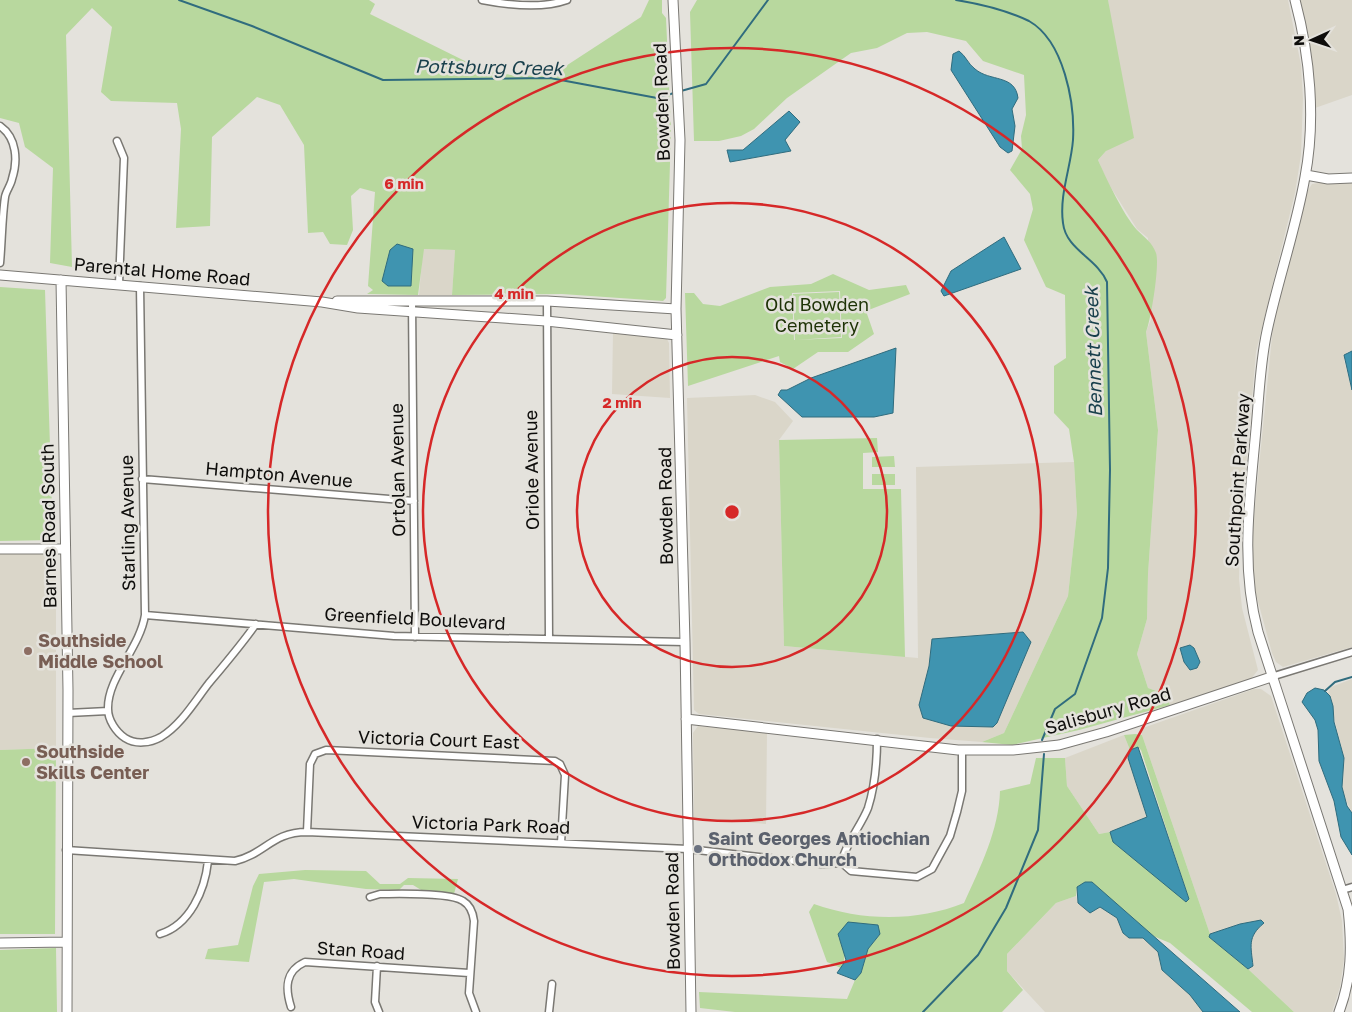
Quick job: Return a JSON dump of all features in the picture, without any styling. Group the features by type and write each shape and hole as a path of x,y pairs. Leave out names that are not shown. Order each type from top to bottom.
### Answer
{"main road":[{"name":"Bowden Road","path":"674,0 680,140 676,309 685,642 691,1012"},
{"name":"Southpoint Parkway","path":"1295,0 1306,54 1310,93 1306,175 1266,333 1249,510 1247,552 1252,610 1272,678 1342,890 1349,903 1351,952 1349,979 1339,1012"},
{"path":"1306,175 1328,179 1352,178"},
{"name":"Parental Home Road","path":"0,275 322,302 358,308 411,307 440,302 547,301 676,309"},
{"name":"Barnes Road South","path":"61,280 68,713 66,850 67,1012"},
{"path":"439,313 440,302"},
{"name":"Parental Home Road","path":"411,307 439,313 546,321 677,335"},
{"path":"0,550 65,548"},
{"name":"Salisbury Road","path":"686,718 962,750 1013,750 1059,745 1145,720 1272,678"},
{"path":"0,943 66,942"}],"street":[{"path":"482,0 513,4 551,4 567,0"},
{"path":"0,126 10,136 15,149 15,163 12,179 5,195 0,263"},
{"path":"117,141 124,158 119,284"},
{"name":"Starling Avenue","path":"108,711 108,701 115,682 142,631 144,615 140,286"},
{"name":"Oriole Avenue","path":"547,301 549,639"},
{"name":"Ortolan Avenue","path":"411,307 415,637"},
{"name":"Hampton Avenue","path":"142,479 414,501"},
{"name":"Greenfield Boulevard","path":"144,615 415,637 685,642"},
{"path":"68,713 108,711 116,729 127,739 146,742 162,736 182,717 256,624"},
{"name":"Salisbury Road","path":"1272,678 1352,652"},
{"path":"842,863 844,852 857,832 870,802 877,763 877,739"},
{"name":"Victoria Court East","path":"307,832 310,764 315,754 326,750 555,761 560,764 565,775 561,843"},
{"name":"Victoria Park Road","path":"66,850 208,861 242,860 259,851 276,838 292,833 307,832 688,849 822,864 842,863 851,871 917,877 932,869 950,836 962,791 962,750"},
{"path":"160,934 171,931 197,902 205,886 208,861"},
{"path":"1342,890 1352,887"},
{"path":"370,897 380,894 405,894 461,900 470,908 474,921 469,993 476,1012"},
{"name":"Stan Road","path":"291,1007 287,984 289,975 298,965 313,962 469,973"},
{"path":"377,966 375,1002 379,1012"},
{"path":"549,1012 552,984"}],"shaded area":[{"path":"1108,0 1288,0 1301,65 1303,98 1301,155 1295,193 1256,352 1240,537 1239,579 1242,608 1258,670 1251,679 1170,705 1165,694 1148,688 1137,654 1147,619 1148,574 1158,430 1146,332 1151,319 1148,238 1137,229 1108,183 1098,160 1106,151 1111,29"},
{"path":"1300,0 1352,0 1352,95 1315,108 1312,62"},
{"path":"1352,183 1352,351 1347,352 1344,360 1352,390 1352,647 1283,667 1276,662 1272,653 1253,583 1251,546 1273,327 1305,195 1312,184"},
{"path":"423,249 455,250 452,295 419,295"},
{"path":"613,332 667,339 669,343 670,398 612,394"},
{"path":"755,395 775,402 793,421 779,440 784,646 918,658 916,467 1074,462 1077,513 1068,596 1004,733 982,742 699,714 694,710 687,398"},
{"name":"Southside Middle School","path":"0,554 56,554 56,748 0,750"},
{"path":"1352,679 1352,813 1342,787 1344,758 1328,693 1331,687"},
{"path":"1254,689 1261,689 1271,696 1336,894 1342,921 1344,959 1340,987 1332,1012 1294,1012 1248,969 1253,966 1251,940 1255,931 1264,923 1240,924 1210,934 1140,729"},
{"path":"698,726 767,733 766,824 694,818 693,733"},
{"path":"1124,735 1130,750 1128,758 1147,817 1110,832 1099,834 1067,786 1065,758"},
{"path":"1076,896 1078,903 1095,909 1100,907 1118,918 1123,933 1129,938 1143,938 1158,952 1162,970 1190,995 1203,1012 1045,1012 1007,971 1007,954 1056,903"}],"green space":[{"path":"0,0 369,0 375,4 370,14 481,69 516,76 552,75 641,17 649,0 662,0 662,13 666,18 671,129 666,298 663,301 562,294 452,295 455,250 424,249 418,295 367,294 373,290 368,286 375,192 360,188 351,196 353,230 347,245 330,244 323,232 308,233 304,145 280,105 257,97 212,137 210,226 176,228 181,129 177,103 111,101 101,92 112,27 92,8 66,35 72,267 50,263 53,168 25,147 19,123 0,118"},
{"path":"697,0 1108,0 1134,138 1106,151 1098,160 1121,206 1137,230 1148,240 1156,253 1157,259 1154,292 1146,332 1158,430 1148,574 1147,619 1137,654 1148,688 1165,694 1170,705 1079,730 1012,745 982,742 1004,733 1068,596 1077,513 1074,462 1069,429 1054,413 1054,366 1066,358 1065,295 1046,287 1024,240 1033,209 1030,194 1010,170 1022,149 1021,136 1026,115 1024,75 983,61 966,41 927,32 907,33 877,48 851,53 787,98 754,129 741,136 719,141 694,141 690,12"},
{"path":"833,274 869,290 906,285 910,294 866,311 874,334 848,352 818,352 793,369 780,362 779,356 688,386 685,293 694,293 703,304 720,306 770,287 811,284","holes":["840,291 842,338 794,340 792,293"]},
{"path":"0,287 45,290 53,540 0,541"},
{"name":"Old Bowden Cemetery","path":"839,292 841,337 795,340 793,294"},
{"path":"877,438 878,452 863,453 863,489 901,489 905,657 784,646 779,440"},
{"path":"894,456 895,467 872,467 872,457"},
{"path":"872,474 895,474 895,485 872,485"},
{"path":"1124,735 1142,735 1210,934 1209,937 1248,969 1294,1012 1252,1012 1170,943 1153,936 1091,882 1077,887 1076,896 1056,903 1007,954 1007,971 1023,990 1002,1012 735,1012 700,1008 699,992 847,999 855,980 861,973 868,949 880,934 838,937 844,952 843,964 841,968 827,962 809,912 814,904 851,914 889,917 927,914 964,903 992,834 999,806 1000,791 1030,784 1036,758 1065,758 1067,786 1099,834 1110,832 1113,842 1186,901 1189,899 1141,750 1138,747 1130,750"},
{"path":"56,748 55,934 0,934 0,750"},
{"path":"305,870 366,871 380,884 400,884 408,878 458,879 454,894 426,893 413,885 404,885 399,890 366,889 294,879 264,882 249,962 205,959 208,949 238,945 253,886 259,874"},
{"path":"56,948 57,1012 0,1012 0,950"}],"water":[{"path":"959,51 975,69 988,76 1007,82 1016,90 1018,98 1012,109 1015,126 1012,151 1008,153 1000,147 951,70 953,54"},
{"path":"789,111 800,122 785,140 791,151 730,162 727,150 743,150"},
{"path":"1004,237 1021,269 944,296 941,291 951,271"},
{"path":"397,244 413,249 411,286 388,286 382,281 390,250"},
{"path":"896,348 893,413 874,417 802,417 778,395 781,390 787,390 811,378"},
{"path":"1352,351 1352,390 1344,355"},
{"path":"1023,632 1031,642 997,723 993,727 951,726 923,718 919,705 929,666 932,639"},
{"path":"1190,645 1194,648 1200,662 1197,668 1190,670 1184,662 1180,648"},
{"path":"1315,688 1324,690 1330,696 1333,706 1334,722 1344,758 1342,787 1347,806 1352,813 1352,855 1341,837 1334,801 1319,761 1318,730 1315,720 1302,702 1307,693"},
{"path":"1138,747 1189,899 1186,902 1113,842 1110,832 1147,817 1128,758 1130,750"},
{"path":"1085,882 1092,882 1240,1012 1203,1012 1190,995 1162,970 1158,952 1143,938 1129,938 1123,933 1117,918 1100,907 1090,913 1078,903 1077,887"},
{"path":"1261,920 1264,923 1255,933 1251,942 1253,966 1248,969 1209,937 1210,934 1240,924"},
{"path":"848,922 878,925 880,934 868,949 861,973 855,980 837,973 846,960 838,934"}],"waterway":[{"name":"Pottsburg Creek","path":"179,0 252,26 383,80 550,78 657,98 674,93"},
{"name":"Pottsburg Creek","path":"681,91 706,84 768,0"},
{"name":"Bennett Creek","path":"956,0 993,8 1029,21 1041,30 1051,43 1065,74 1072,109 1073,140 1062,213 1065,232 1076,247 1096,266 1107,282 1110,470 1108,568 1102,618 1075,694 1055,709 1042,740"},
{"path":"1325,691 1335,682 1352,677"},
{"name":"Bennett Creek","path":"923,1012 978,955 1006,908 1038,830 1044,754"}],"place":[{"name":"Southside Middle School","path":"28,651"},
{"name":"Southside Skills Center","path":"26,762"},
{"name":"Saint Georges Antiochian Orthodox Church","path":"698,849"}]}
